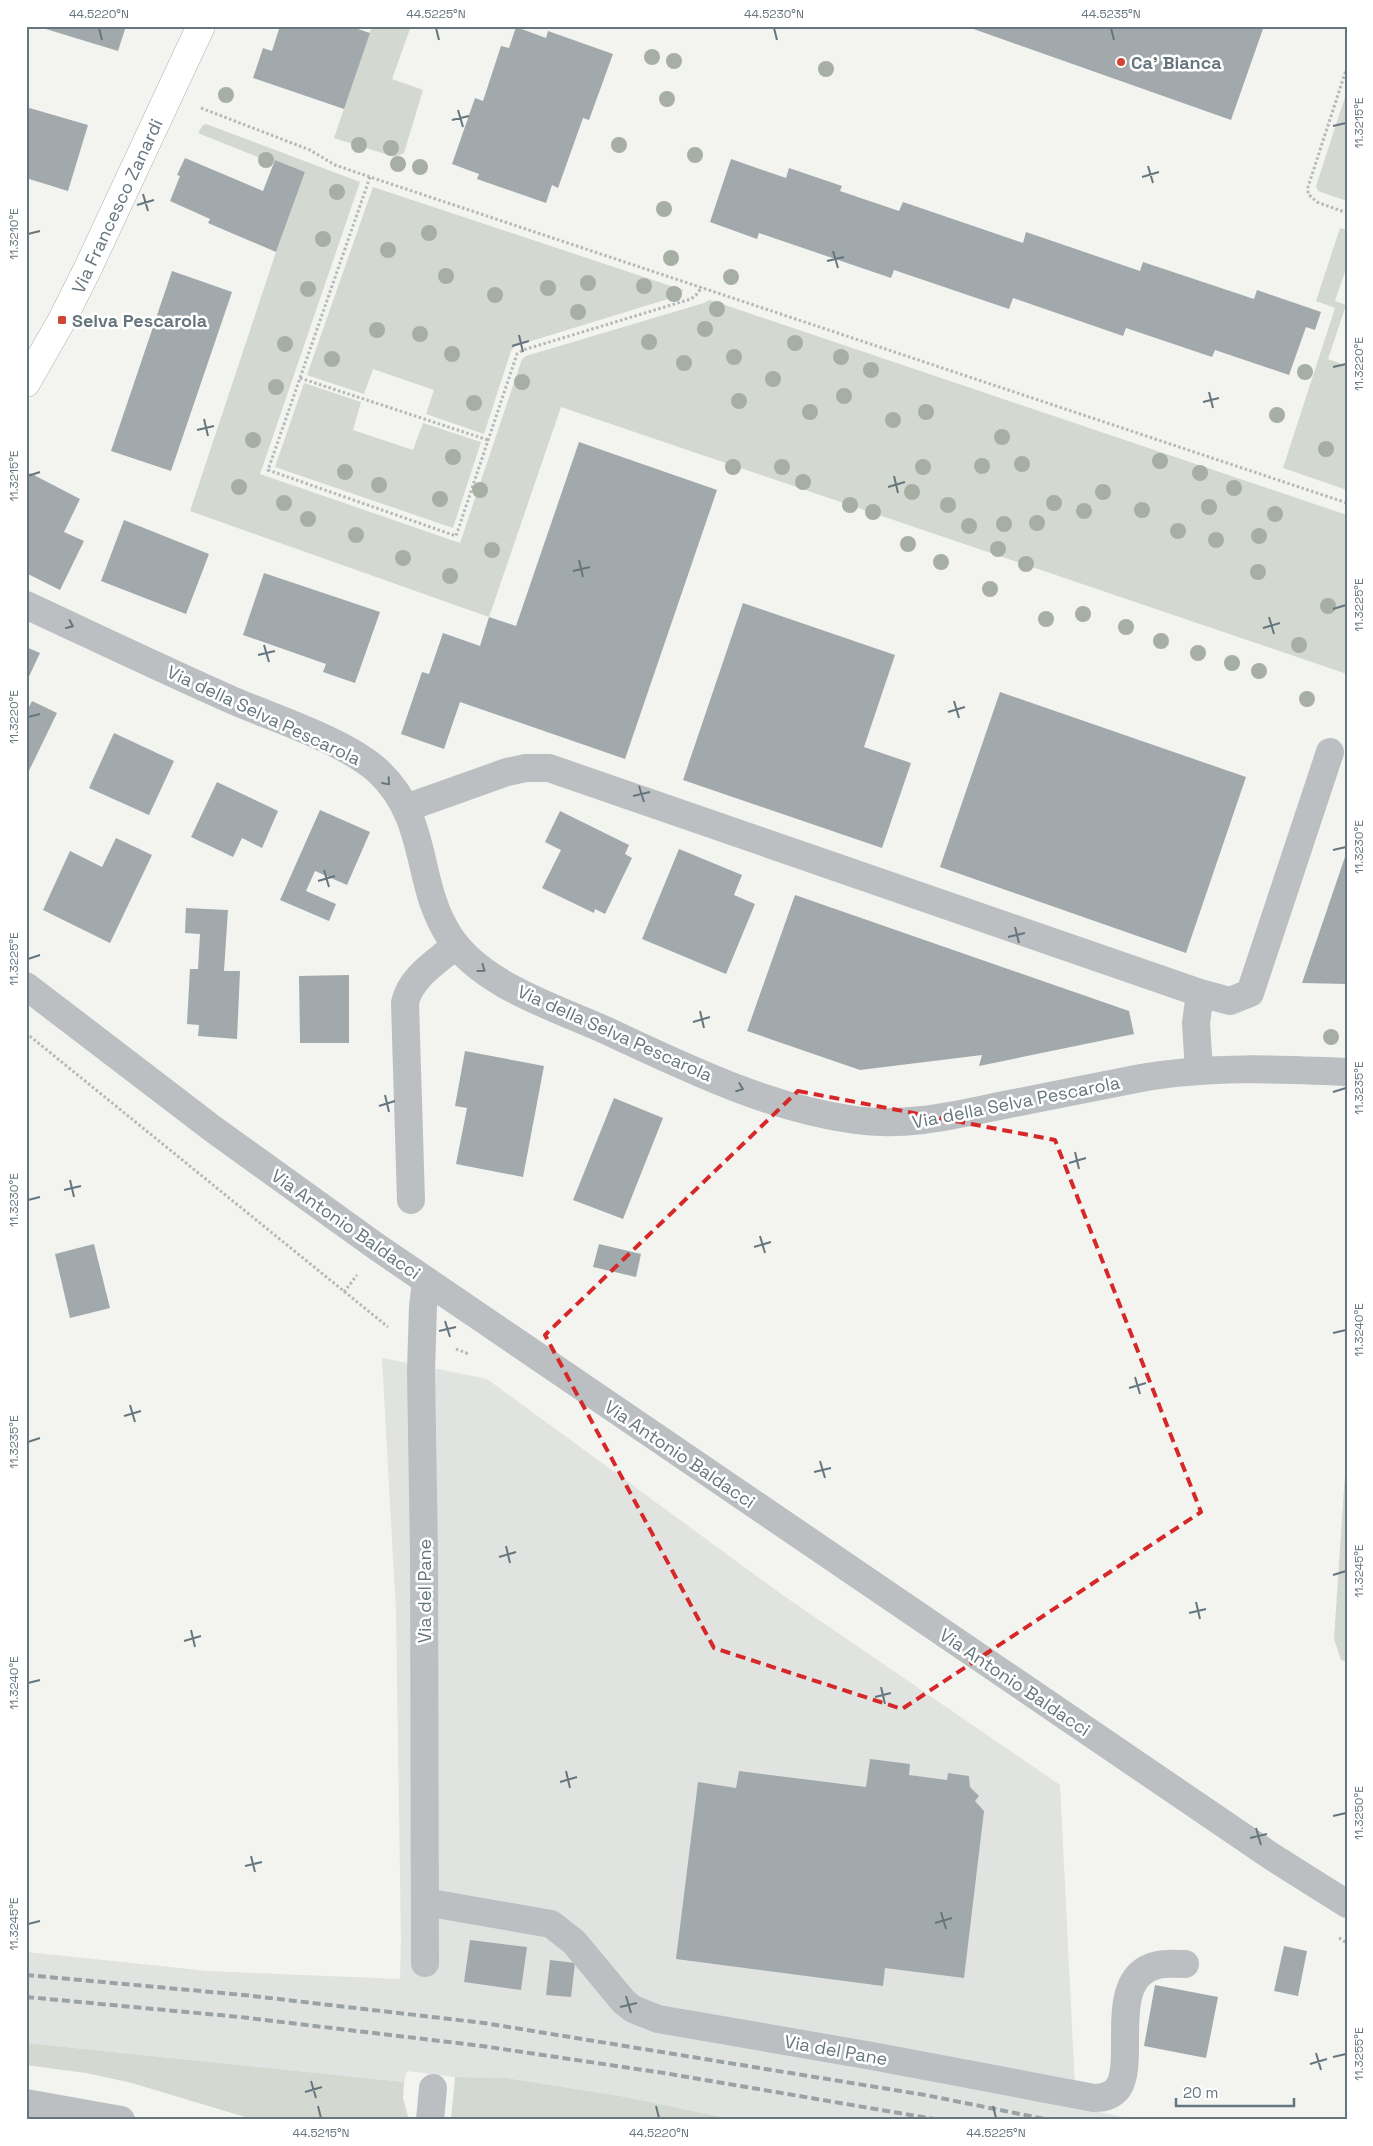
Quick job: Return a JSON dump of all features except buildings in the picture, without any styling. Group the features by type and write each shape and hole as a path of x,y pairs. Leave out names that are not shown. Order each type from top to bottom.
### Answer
{"main road":[{"name":"Via Francesco Zanardi","path":"26,383 62,320 88,268 200,26"}],"street":[{"name":"Via della Selva Pescarola","path":"26,605 194,683 351,752 378,772 391,785 406,808 419,842 436,910 449,936 471,961 515,990 698,1072 778,1102 842,1118 878,1123 913,1122 1140,1078 1199,1071 1297,1070 1347,1072"},
{"path":"406,808 507,772 526,768 549,768 1200,993 1230,1001 1250,993 1330,752"},
{"path":"412,1200 405,1003 407,994 415,980 456,945"},
{"name":"Via Antonio Baldacci","path":"26,986 220,1134 426,1281 1271,1856 1347,1904"},
{"path":"1199,1071 1196,1023 1200,993"},
{"name":"Via del Pane","path":"425,1963 424,1553 421,1355 422,1307 426,1281"},
{"name":"Via del Pane","path":"425,1902 551,1924 574,1942 624,2002 633,2009 658,2019 872,2056 1094,2098 1114,2093 1121,2081 1125,2009 1128,1996 1138,1976 1148,1968 1157,1965 1185,1964"},
{"path":"430,2120 433,2088"},
{"path":"26,2104 121,2120"}],"path":[{"path":"1347,67 1308,187 1308,194 1316,202 1347,212"},
{"path":"201,108 310,150 334,164 370,177 1347,503"},
{"path":"370,177 268,470 456,536 517,354 522,350 691,299 696,296 702,287"},
{"path":"300,378 488,440"},
{"path":"26,1033 391,1329"},
{"path":"344,1292 362,1268"}],"highlighted area":[{"path":"798,1091 1055,1140 1201,1512 902,1709 714,1648 545,1335"}],"shaded area":[{"path":"372,26 411,26 392,79 423,90 404,153 395,157 334,138"},
{"path":"1347,91 1347,201 1318,191 1316,186"},
{"path":"206,124 360,182 260,474 460,543 522,359 526,356 710,300 1347,515 1347,674 561,407 489,617 190,511 276,252 305,172 275,160 273,163 198,133 203,125"},
{"path":"373,187 683,290 681,295 515,346 511,351 484,434 426,414 434,390 373,369 364,394 307,375"},
{"path":"1340,228 1347,230 1347,266 1335,301 1346,305 1328,359 1347,366 1347,490 1283,468 1335,308 1316,301"},
{"path":"304,383 361,402 353,430 413,450 423,423 481,442 453,528 275,467"},
{"path":"382,1358 487,1379 784,1596 1060,1785 1076,2107 1136,2120 736,2120 626,2097 506,2078 455,2077 407,2071 404,2082 26,2043 26,1952 208,1971 400,1979 396,1612"},
{"path":"1347,1444 1347,1662 1341,1660 1334,1639"},
{"path":"26,2043 404,2082 403,2098 409,2120 255,2120 132,2083 86,2073 26,2065"},
{"path":"455,2077 506,2078 626,2097 736,2120 451,2120"}],"railway":[{"path":"26,1975 244,1995 484,2023 925,2095 1050,2120"},
{"path":"26,1997 240,2017 482,2046 664,2073 940,2120"}],"place":[{"name":"Ca' Bianca","path":"1121,62"},
{"name":"Selva Pescarola","path":"62,320"}]}
